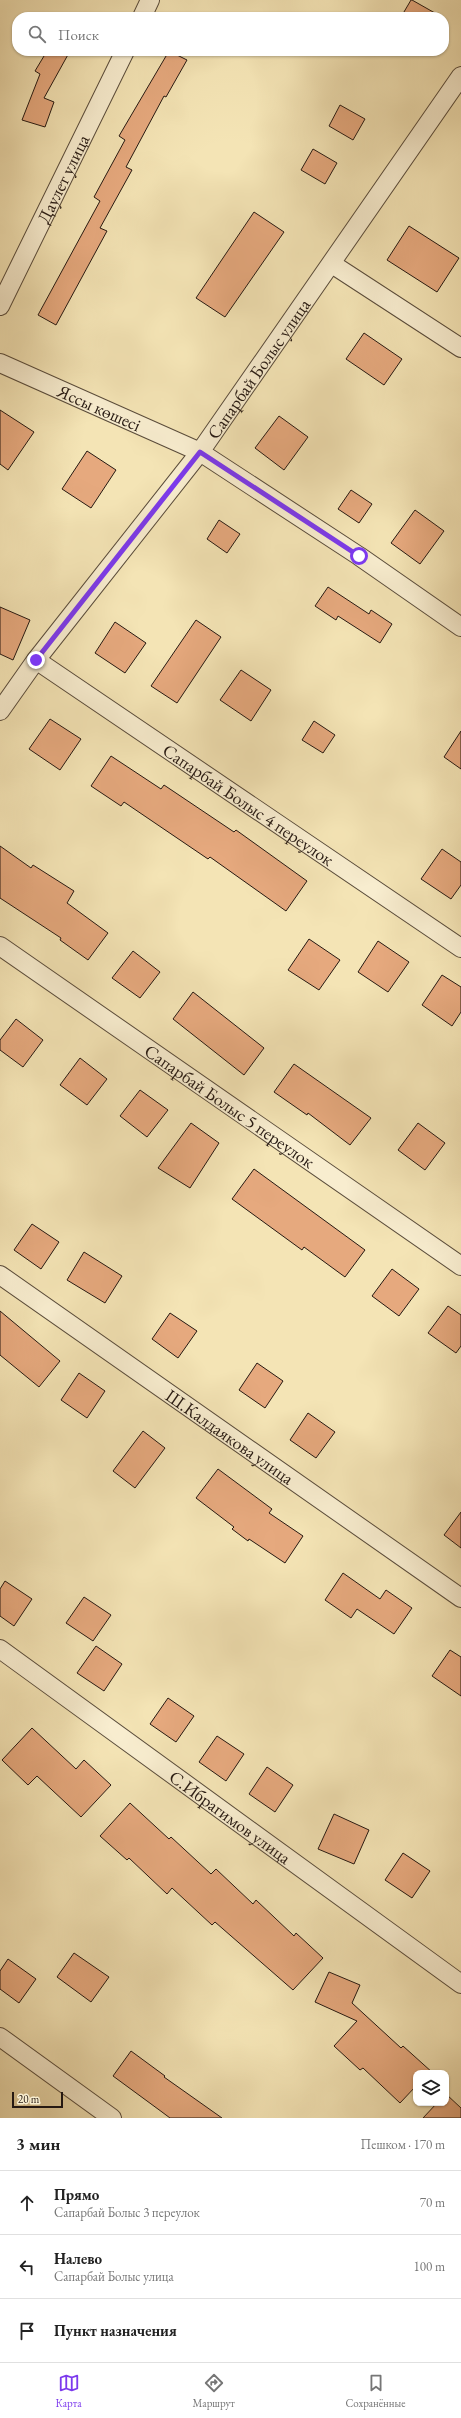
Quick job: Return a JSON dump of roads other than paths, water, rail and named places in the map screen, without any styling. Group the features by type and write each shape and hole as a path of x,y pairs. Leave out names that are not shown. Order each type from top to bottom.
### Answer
{"street":[{"path":"144,12 150,0"},
{"name":"Даулет улица","path":"0,306 123,56"},
{"name":"Сапарбай Болыс улица","path":"0,711 36,660 200,452 332,264 461,76"},
{"path":"332,264 461,348"},
{"name":"Яссы көшесі","path":"0,363 200,452 359,556 461,628"},
{"name":"Сапарбай Болыс 4 переулок","path":"36,660 461,948"},
{"name":"Сапарбай Болыс 5 переулок","path":"0,946 461,1266"},
{"name":"Ш.Калдаякова улица","path":"0,1275 461,1598"},
{"name":"С.Ибрагимов улица","path":"0,1649 461,1984"},
{"path":"0,2037 112,2118"}]}
